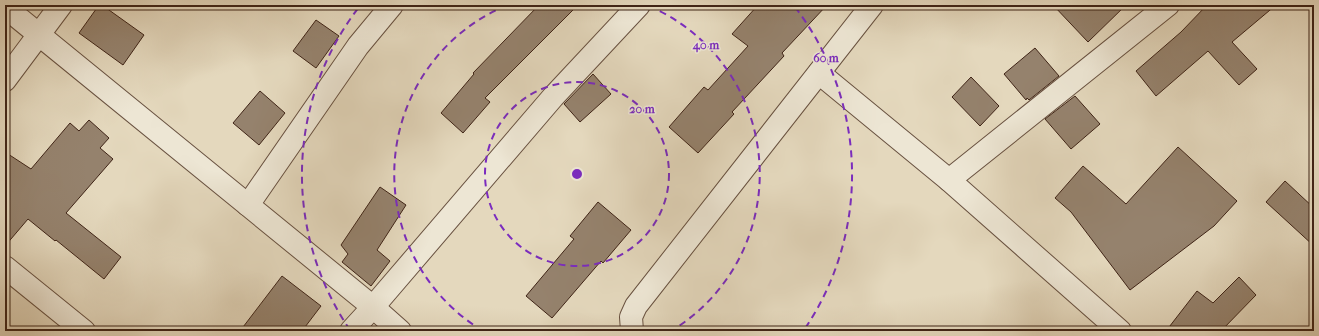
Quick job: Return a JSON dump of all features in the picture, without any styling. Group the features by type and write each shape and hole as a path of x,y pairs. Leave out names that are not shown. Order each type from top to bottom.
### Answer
{"street":[{"path":"5,80 61,5"},
{"path":"248,205 358,46 392,5"},
{"path":"351,331 553,97 639,5"},
{"path":"632,331 631,317 636,306 872,5"},
{"path":"949,180 1168,5"},
{"path":"5,8 373,307 400,331"},
{"path":"819,73 949,180 1120,331"},
{"path":"5,267 84,331"}],"building":[{"path":"99,5 102,5 144,35 123,65 79,33"},
{"path":"539,5 578,5 485,98 490,102 463,133 441,113 474,74 473,73"},
{"path":"758,5 827,5 782,53 784,56 732,112 734,114 698,153 669,127 704,87 708,90 748,46 732,34"},
{"path":"1053,5 1126,5 1088,42"},
{"path":"1207,5 1276,5 1232,42 1257,69 1239,85 1208,51 1156,96 1136,71 1181,32"},
{"path":"316,20 339,36 316,68 293,51"},
{"path":"1035,48 1059,76 1029,100 1027,98 1026,100 1004,74"},
{"path":"593,74 611,94 580,122 564,104"},
{"path":"971,77 999,106 980,126 952,97"},
{"path":"260,91 285,113 259,145 233,123"},
{"path":"1075,96 1100,124 1071,149 1045,119"},
{"path":"89,120 109,138 100,148 113,159 66,213 121,257 104,279 28,219 5,246 5,152 31,169 70,123 79,131"},
{"path":"1178,147 1237,201 1214,226 1130,290 1071,212 1055,198 1083,166 1126,204"},
{"path":"1285,181 1314,208 1314,246 1266,202"},
{"path":"380,187 406,205 377,250 390,261 371,286 342,262 348,254 341,245"},
{"path":"598,202 631,230 603,263 601,261 552,318 526,296 574,239 570,236"},
{"path":"282,276 321,306 302,331 240,331"},
{"path":"1239,277 1256,295 1221,331 1166,331 1197,291 1213,303"}]}
